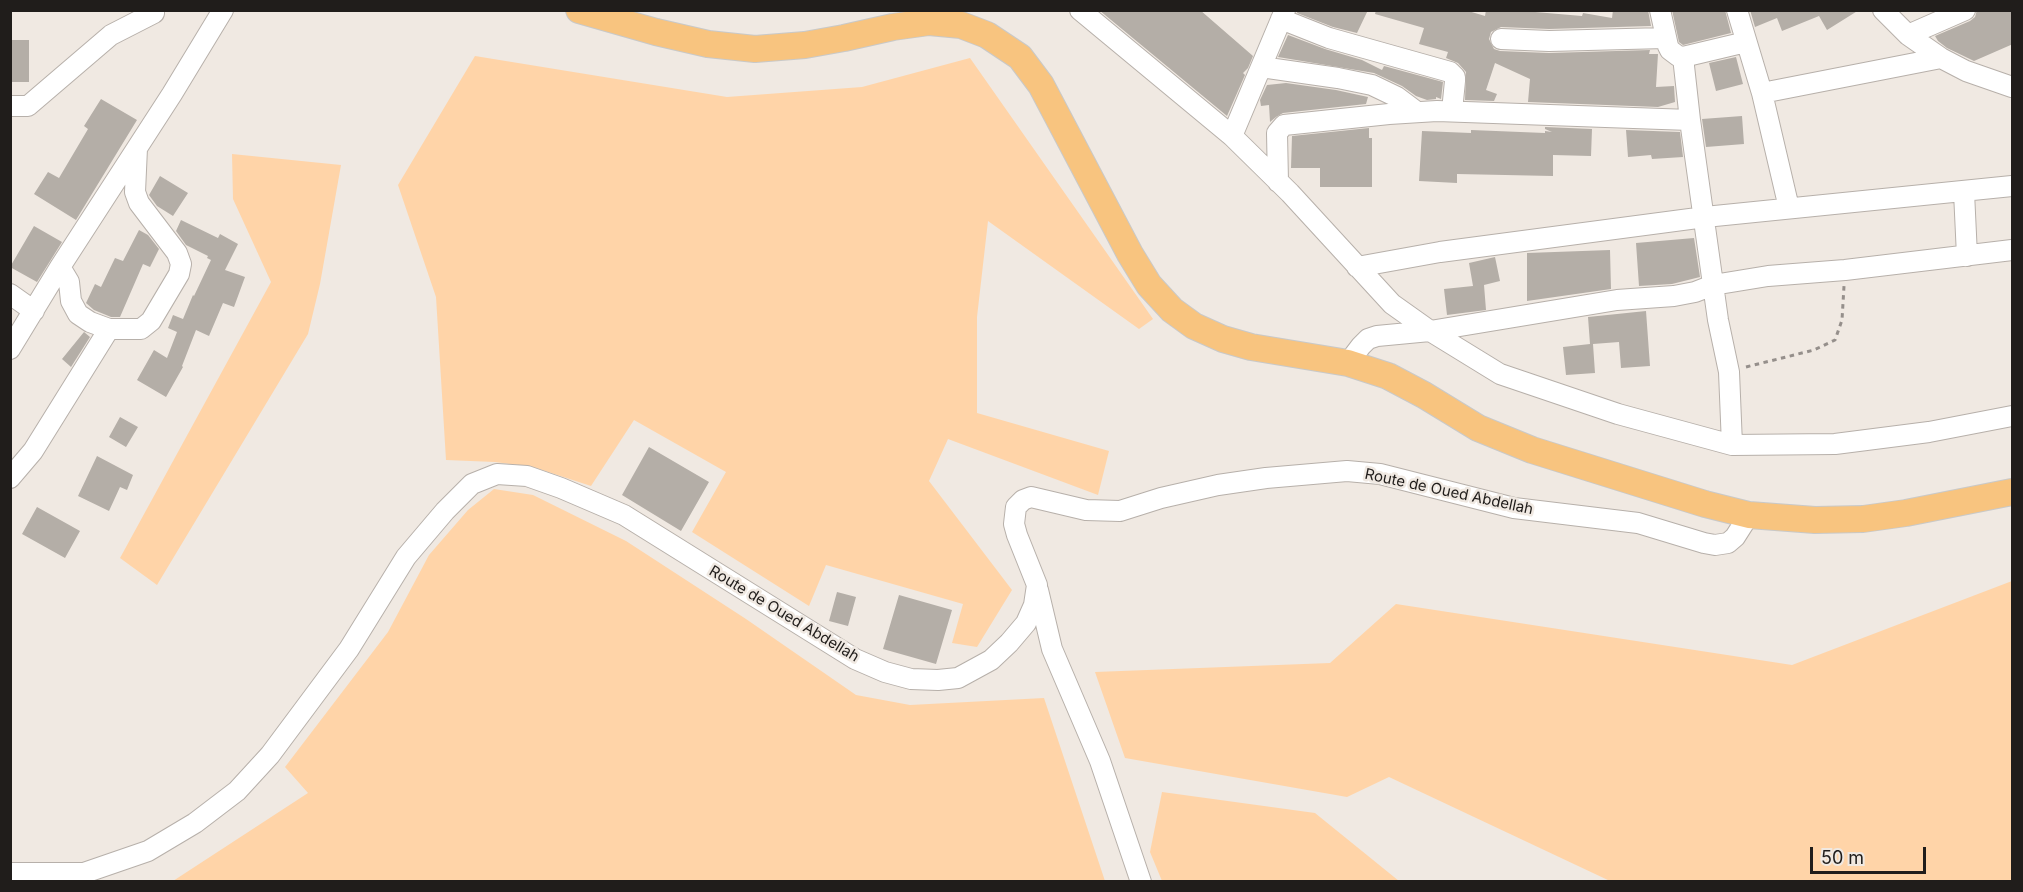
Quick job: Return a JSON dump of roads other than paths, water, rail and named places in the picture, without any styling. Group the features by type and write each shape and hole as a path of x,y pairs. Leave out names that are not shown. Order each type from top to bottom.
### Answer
{"main road":[{"path":"579,10 667,35 708,44 755,49 805,45 929,22 961,25 987,35 1020,57 1041,85 1130,254 1149,285 1172,310 1194,326 1223,339 1251,347 1347,363 1388,376 1478,428 1532,450 1705,504 1749,515 1815,520 1863,519 2013,492"}],"street":[{"path":"10,350 60,267 172,94 222,10"},
{"path":"1080,10 1232,136 1392,304 1430,331 1500,374 1618,414 1732,445 1835,444 1929,432 2013,416"},
{"path":"1660,10 1665,39 1670,50 1683,57 1746,42"},
{"path":"1737,10 1762,93 1789,208"},
{"path":"1882,10 1908,35 1941,58 1966,71 2013,87"},
{"path":"1908,35 1958,12"},
{"path":"10,106 28,106 111,35 154,13"},
{"path":"1232,136 1283,15 1329,38 1450,72 1455,77 1452,111"},
{"path":"1501,39 1549,41 1665,39"},
{"path":"1683,57 1718,320 1730,372 1732,445"},
{"path":"1762,93 1941,58"},
{"path":"1261,67 1372,85 1397,97 1417,112"},
{"path":"1278,182 1277,133 1284,125 1417,112 1452,111 1690,120"},
{"path":"60,267 69,282 71,301 78,314 90,322 109,329 141,329 151,321 179,274 181,264 177,253 139,203 135,192 137,148"},
{"path":"1357,267 1451,251 1705,217 2013,186"},
{"path":"1964,192 1967,256"},
{"path":"1347,363 1368,339 1377,336 1430,331 1617,300 1674,296 1695,292 1713,285 1768,276 1845,270 2013,250"},
{"path":"10,294 34,311"},
{"path":"10,478 33,451 109,329"},
{"name":"Route de Oued Abdellah","path":"10,873 84,873 148,851 195,823 237,791 270,755 349,649 406,557 445,511 472,484 497,474 527,476 624,515 855,659 885,672 911,679 938,680 958,678 991,660 1010,643 1026,623 1034,604 1037,585 1014,524 1016,507 1031,498 1086,510 1120,512 1161,498 1218,485 1347,471 1380,474 1514,508 1638,523 1715,545 1728,543 1735,537 1749,515"},
{"path":"1037,585 1052,649 1101,761 1141,882"}]}
